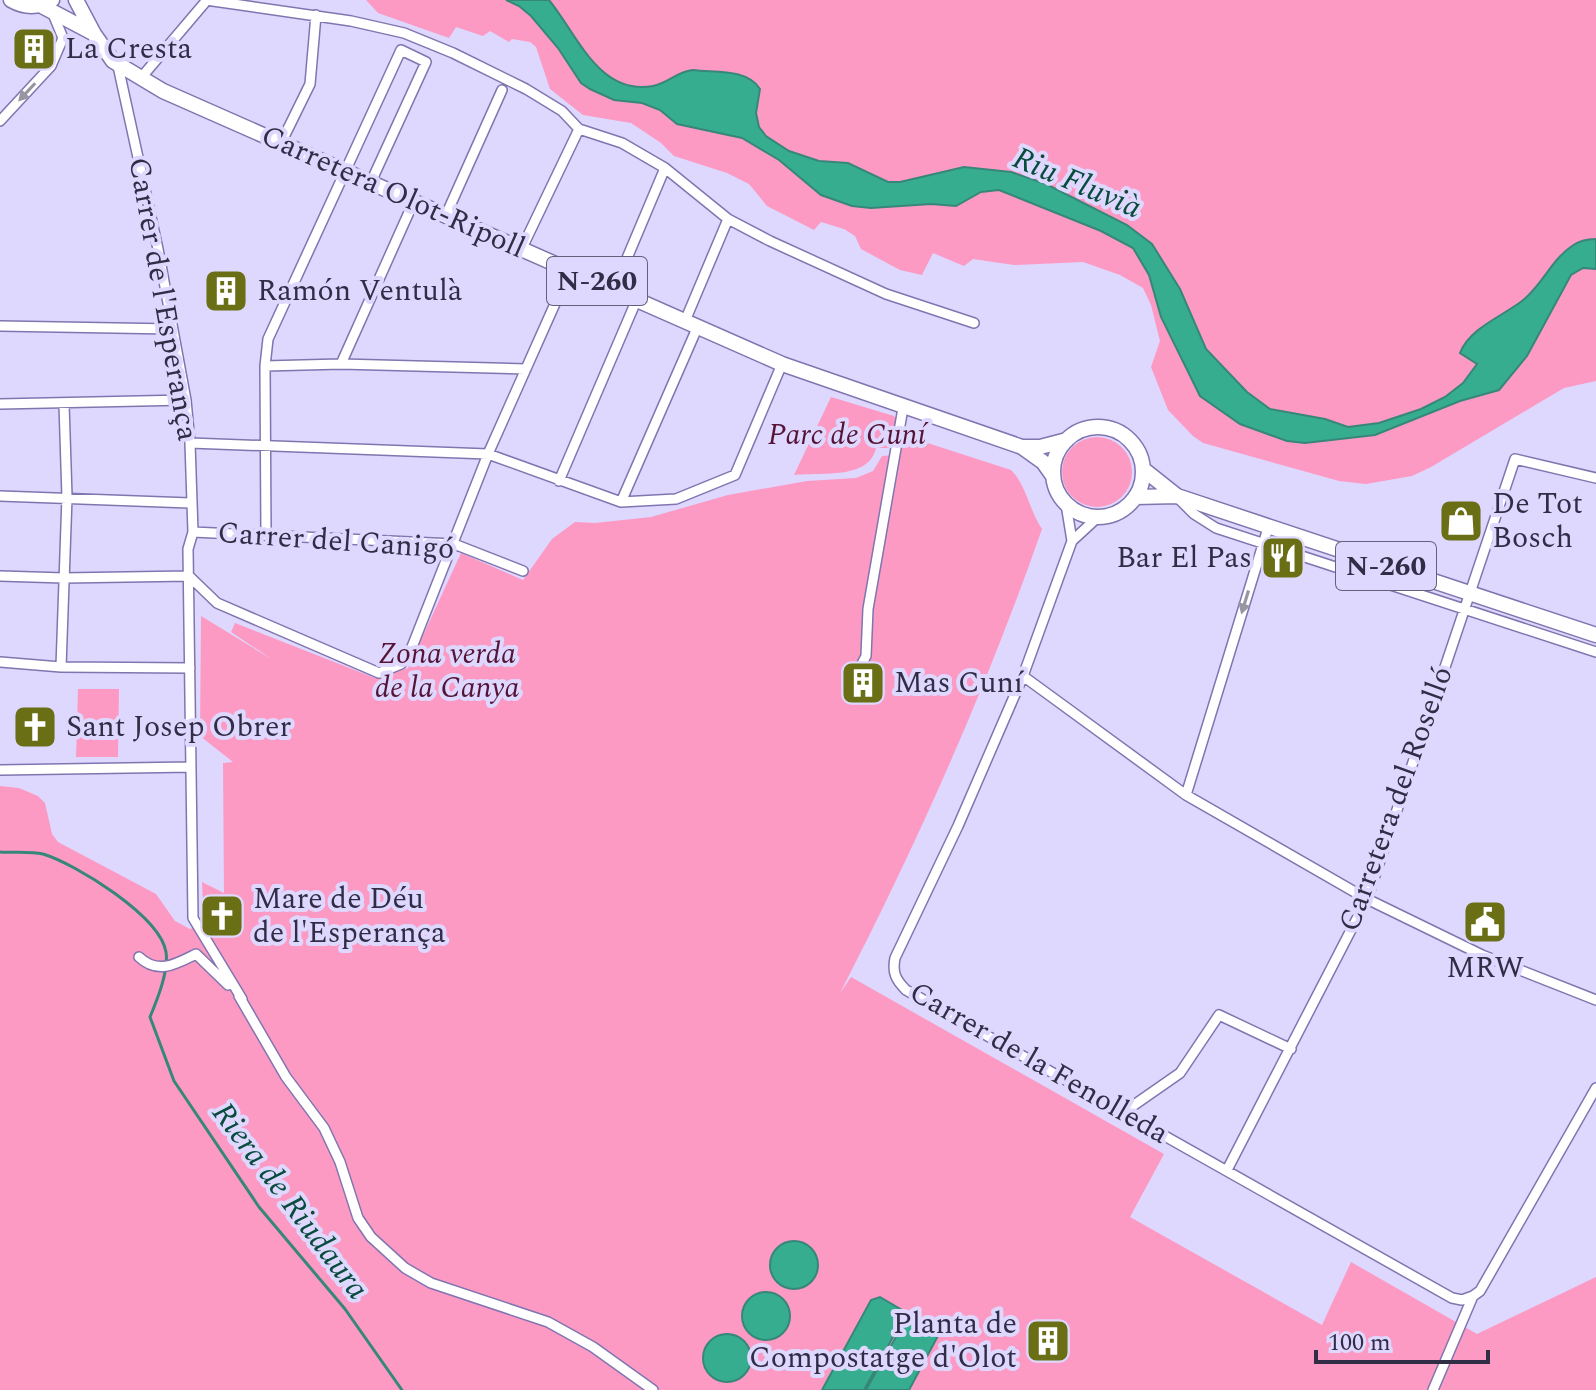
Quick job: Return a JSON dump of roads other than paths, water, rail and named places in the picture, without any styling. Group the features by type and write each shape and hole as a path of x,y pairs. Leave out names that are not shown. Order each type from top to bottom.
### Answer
{"main road":[{"name":"N-260","path":"0,3 9,0 28,6 48,6"},
{"name":"Carretera Olot-Ripoll","path":"76,0 94,34 118,66 140,79 782,364 1022,447 1043,462 1053,476"},
{"name":"Carretera Olot-Ripoll","path":"48,6 94,34"},
{"name":"N-260","path":"1068,440 1086,429 1114,431 1127,438 1136,449 1143,469 1177,496 1596,635"},
{"name":"Carretera Olot-Ripoll","path":"1022,447 1040,447 1068,440"},
{"path":"1053,476 1058,454 1068,440"},
{"path":"1135,497 1143,469"},
{"name":"N-260","path":"1053,476 1066,504"},
{"name":"N-260","path":"1098,517 1119,512 1135,497 1177,496"},
{"path":"1066,504 1081,514 1098,517"}],"street":[{"path":"140,79 207,0 316,15 404,33 526,89 562,111 579,129 622,143 665,168 728,219 770,241 886,294 974,323"},
{"path":"0,121 51,66 63,38 48,6"},
{"path":"281,143 310,84 316,15"},
{"path":"266,535 265,366 268,339 401,50 404,33"},
{"path":"371,182 426,62 401,50"},
{"name":"Carrer de l'Esperança","path":"118,66 186,400 190,443 193,532 188,549 193,918 242,999"},
{"path":"446,215 502,90"},
{"path":"522,248 579,129"},
{"path":"614,289 665,168"},
{"path":"341,364 414,201"},
{"path":"621,502 692,324 728,219"},
{"path":"0,576 189,576 217,603 379,673 401,664 412,647 488,454 570,270"},
{"path":"559,481 637,299"},
{"path":"0,326 172,329"},
{"path":"265,366 341,364 526,369"},
{"path":"190,443 488,454 621,502 676,499 735,475 782,364"},
{"path":"0,404 186,400"},
{"path":"61,667 67,497 64,404"},
{"path":"856,675 866,656 868,609 903,408"},
{"name":"Carretera del Roselló","path":"1227,1170 1367,899 1515,459 1596,478"},
{"path":"0,496 190,503"},
{"path":"1177,496 1194,514 1216,528 1596,652"},
{"path":"1066,504 1072,541"},
{"path":"1072,541 1098,517"},
{"path":"1186,795 1268,528"},
{"name":"Carrer del Canigó","path":"193,532 454,544 523,571"},
{"name":"Carrer de la Fenolleda","path":"1072,541 1023,676 958,826 895,958 893,970 897,981 906,990 1452,1298 1462,1300 1473,1296"},
{"path":"0,662 61,667 190,668"},
{"path":"1023,676 1186,795 1367,899 1482,955 1596,1000"},
{"path":"0,770 191,767"},
{"path":"139,957 155,967 171,967 196,954 242,999 286,1077 324,1128 340,1162 358,1218 371,1237 405,1268 431,1283 548,1322 593,1347 653,1390"},
{"path":"1124,1112 1180,1073 1219,1015 1291,1049"},
{"path":"1433,1390 1473,1296 1480,1291 1596,1088"}],"waterway":[{"name":"Riera de Riudaura","path":"0,852 43,854 75,868 115,893 149,923 166,952 162,985 150,1017 174,1081 259,1207 345,1309 402,1390"}],"place":[{"name":"La Cresta","path":"34,49"},
{"name":"Ramón Ventulà","path":"226,291"},
{"name":"De Tot Bosch","path":"1461,521"},
{"name":"Bar El Pas","path":"1283,558"},
{"name":"Mas Cuní","path":"863,683"},
{"name":"Sant Josep Obrer","path":"35,727"},
{"name":"Mare de Déu de l'Esperança","path":"222,916"},
{"name":"MRW","path":"1485,922"},
{"name":"Planta de Compostatge d'Olot","path":"1048,1341"}],"water label":[{"name":"Riu Fluvià","path":"1077,183"}],"park label":[{"name":"Parc de Cuní","path":"847,435"},
{"name":"Zona verda de la Canya","path":"447,671"}]}
